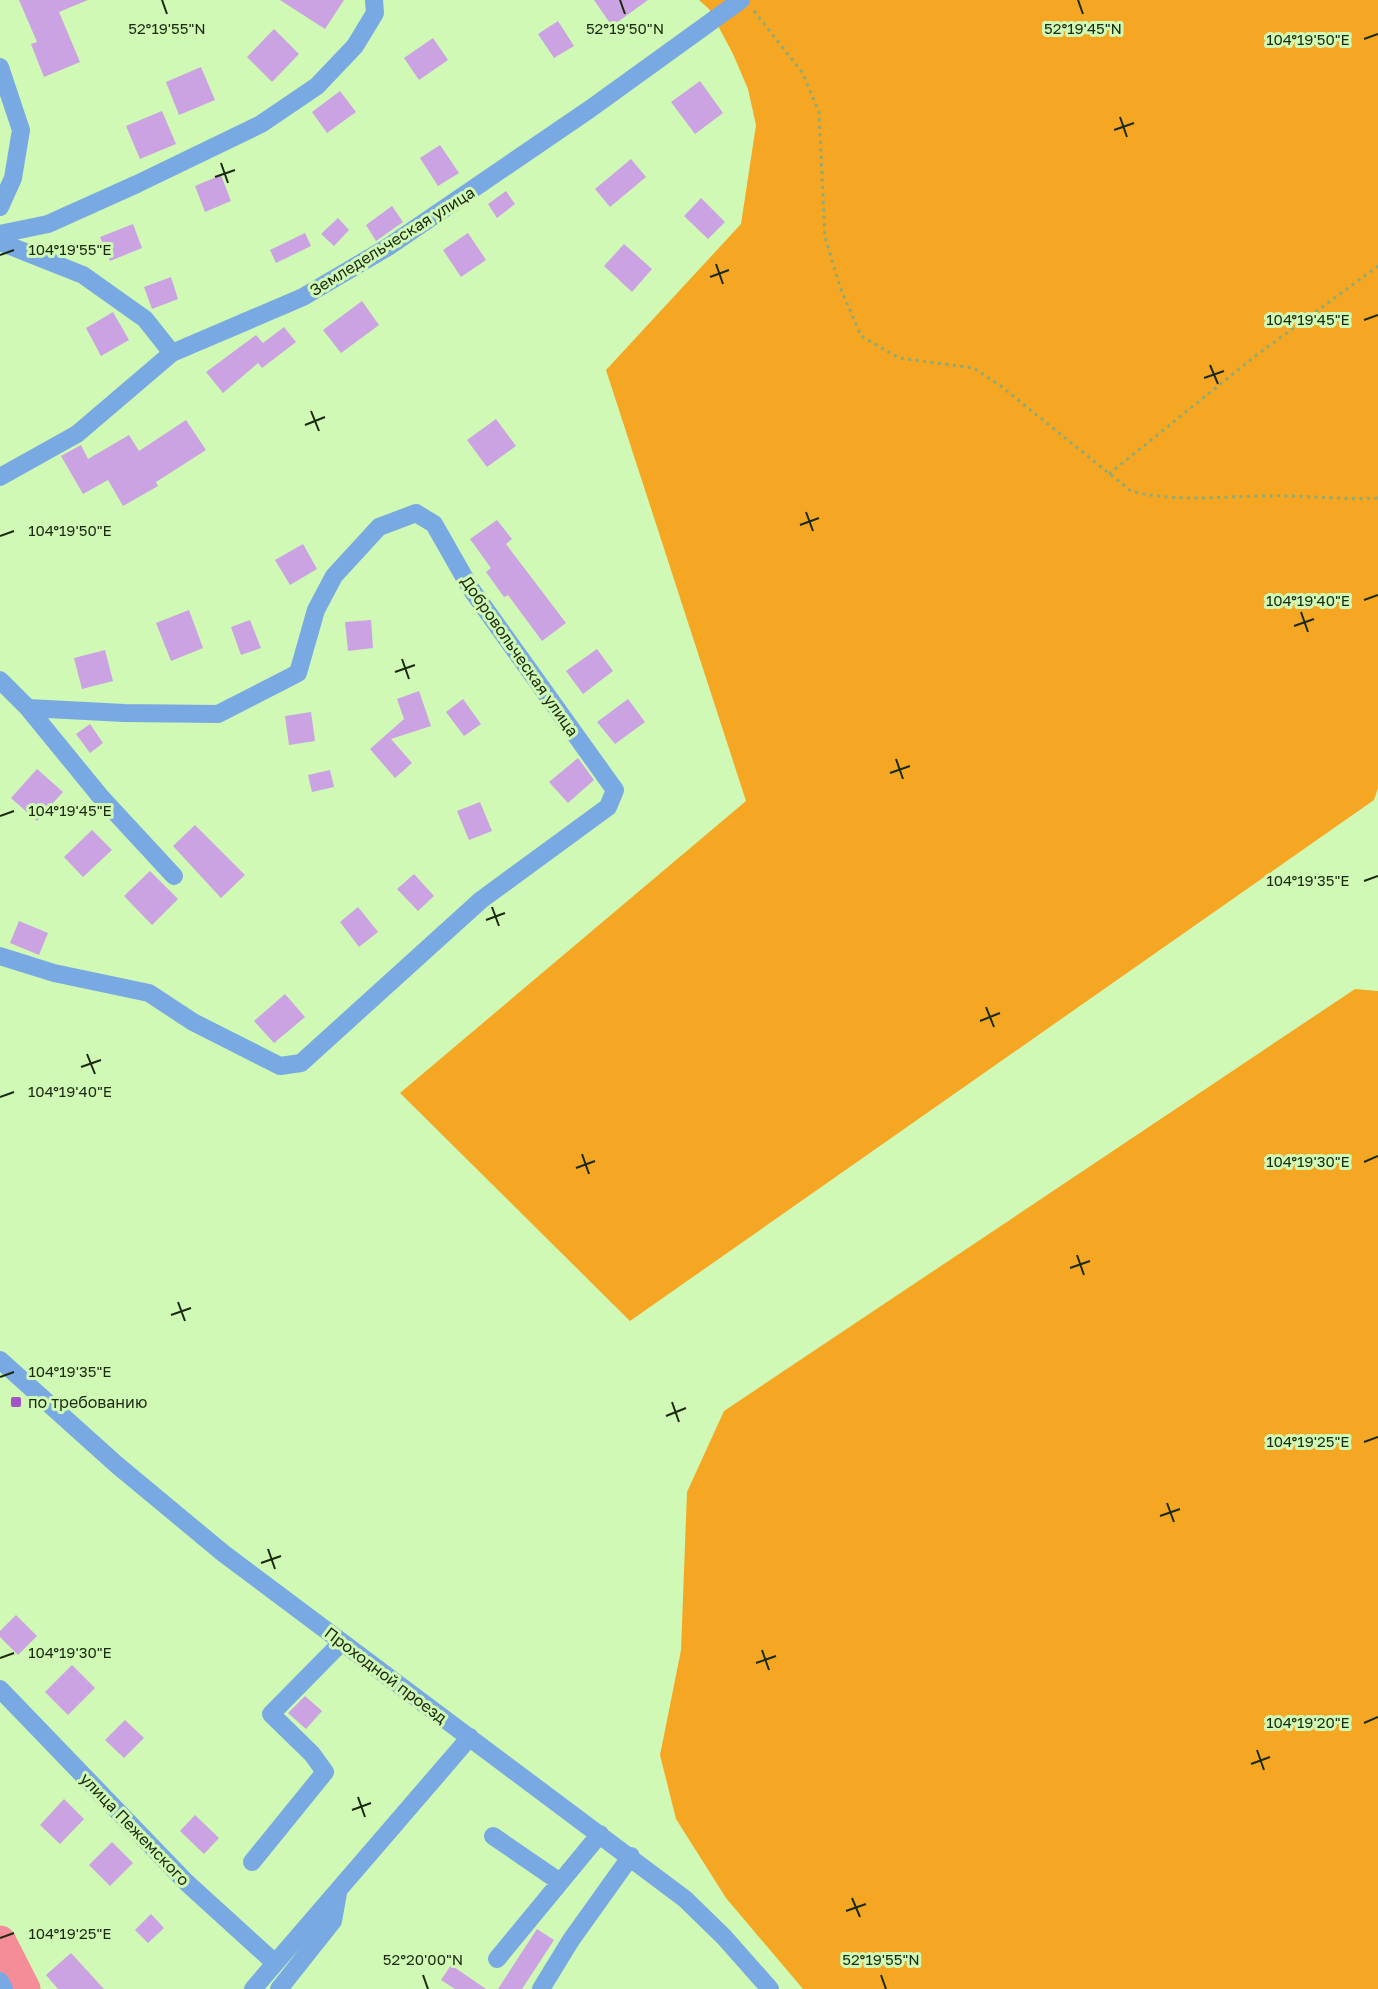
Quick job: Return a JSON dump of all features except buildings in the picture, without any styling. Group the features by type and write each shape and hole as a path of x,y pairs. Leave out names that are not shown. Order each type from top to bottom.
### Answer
{"street":[{"path":"0,234 48,224 261,124 317,86 356,46 375,13 374,0"},
{"name":"Земледельческая улица","path":"0,477 77,434 172,353 303,297 388,247 746,4"},
{"path":"0,67 21,130 13,178 0,207"},
{"path":"0,242 83,275 145,319 172,353"},
{"name":"Добровольческая улица","path":"0,956 54,973 149,993 193,1022 280,1066 301,1063 482,900 608,807 615,790 471,589 434,524 416,513 379,527 334,576 316,610 298,673 218,714 124,713 28,708"},
{"path":"0,680 28,708 100,796 174,876"},
{"name":"Проходной проезд","path":"0,1360 117,1465 223,1553 631,1856 685,1899 724,1937 770,1989"},
{"path":"252,1862 326,1772 312,1754 271,1714 342,1642"},
{"name":"улица Пежемского","path":"0,1689 187,1883 275,1963"},
{"path":"253,1989 470,1737"},
{"path":"497,1959 600,1833"},
{"path":"493,1836 560,1882"},
{"path":"541,1989 571,1940 631,1856"},
{"path":"279,1989 333,1921 338,1892"},
{"path":"0,1981 4,1989"}],"path":[{"path":"746,4 802,72 819,112 825,237 840,287 861,336 899,358 974,368 1002,387 1131,491 1156,498 1266,496 1378,498"},
{"path":"1108,474 1254,357 1378,266"}],"shaded area":[{"path":"699,0 1378,0 1378,788 1374,800 630,1321 400,1093 746,801 606,370 741,224 756,125 748,89 733,54 709,9"},
{"path":"1355,989 1378,991 1378,1989 803,1989 726,1898 676,1819 660,1755 681,1650 687,1492 724,1411"}],"waterway":[{"path":"0,1942 24,1989"}],"place":[{"name":"по требованию","path":"16,1402"}]}
